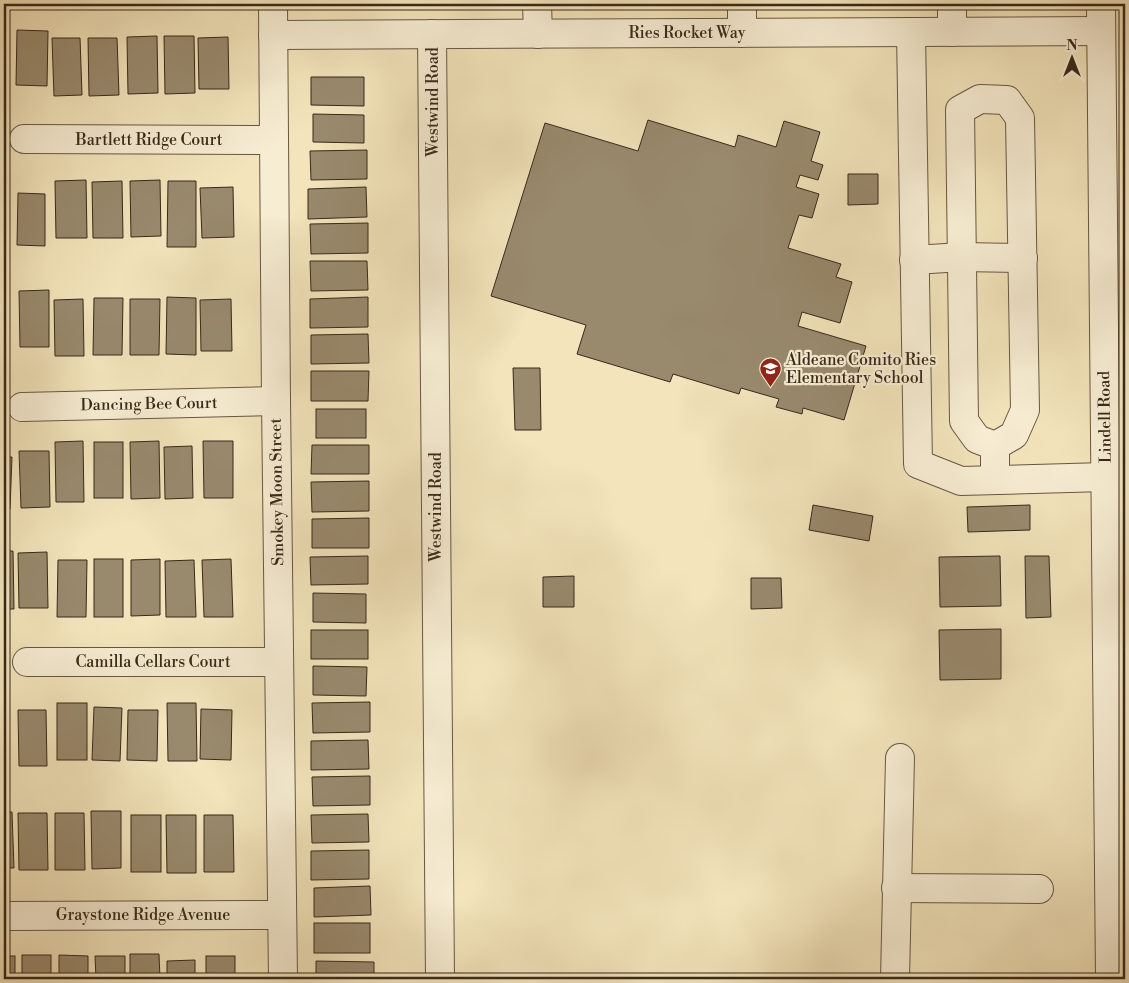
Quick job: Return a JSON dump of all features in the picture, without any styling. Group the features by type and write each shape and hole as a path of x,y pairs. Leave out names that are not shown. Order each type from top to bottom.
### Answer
{"street":[{"name":"Smokey Moon Street","path":"274,4 276,402 283,979"},
{"path":"537,4 538,34"},
{"path":"742,4 742,33"},
{"path":"952,4 952,32"},
{"name":"Lindell Road","path":"1101,4 1110,979"},
{"name":"Ries Rocket Way","path":"273,35 1101,31"},
{"path":"911,32 918,464 961,481 1105,477"},
{"name":"Westwind Road","path":"432,34 440,979"},
{"path":"980,99 1007,100 1020,118 1025,410 1014,434 994,446 977,439 964,421 960,110 980,99"},
{"name":"Bartlett Ridge Court","path":"24,139 274,140"},
{"path":"914,260 962,256 1023,258"},
{"name":"Dancing Bee Court","path":"22,407 276,402"},
{"path":"994,446 994,480"},
{"name":"Camilla Cellars Court","path":"27,662 280,662"},
{"path":"895,979 900,758"},
{"path":"896,888 1039,889"},
{"name":"Graystone Ridge Avenue","path":"4,916 282,915"}],"building":[{"path":"17,30 48,31 47,86 16,85"},
{"path":"157,36 158,93 128,94 127,37"},
{"path":"164,36 194,36 195,93 165,94"},
{"path":"228,37 229,89 199,89 198,38"},
{"path":"52,38 80,38 82,95 54,96"},
{"path":"88,38 117,38 119,95 89,96"},
{"path":"311,77 364,77 364,106 311,105"},
{"path":"313,114 364,115 364,143 313,142"},
{"path":"648,120 735,147 738,135 776,147 784,121 820,132 811,161 823,165 818,180 800,175 796,187 819,194 812,218 799,215 788,248 841,264 836,277 852,282 840,323 802,312 798,326 866,346 844,420 803,408 802,414 776,407 779,399 741,388 739,394 673,374 670,382 577,354 586,325 491,296 545,123 638,151"},
{"path":"367,150 367,179 311,180 310,151"},
{"path":"848,174 878,174 878,204 848,205"},
{"path":"86,180 87,238 56,238 55,181"},
{"path":"160,180 161,236 131,237 130,181"},
{"path":"122,181 123,238 93,238 92,182"},
{"path":"168,181 196,181 196,247 167,247"},
{"path":"233,187 234,237 202,238 200,188"},
{"path":"366,187 367,217 308,219 308,189"},
{"path":"18,193 45,194 45,246 17,245"},
{"path":"4,200 8,200 8,246 4,247"},
{"path":"368,223 368,253 311,254 310,224"},
{"path":"310,261 367,261 368,290 311,291"},
{"path":"49,290 49,347 20,347 19,291"},
{"path":"167,297 196,298 196,355 166,354"},
{"path":"368,297 368,327 310,328 310,299"},
{"path":"94,298 123,298 122,355 93,355"},
{"path":"83,299 84,356 55,356 54,300"},
{"path":"130,299 160,299 159,355 130,355"},
{"path":"231,299 232,351 201,351 200,300"},
{"path":"368,334 369,363 311,364 311,335"},
{"path":"513,368 540,368 541,430 515,430"},
{"path":"311,371 369,371 368,401 311,401"},
{"path":"316,409 366,409 366,438 316,438"},
{"path":"83,441 84,502 56,502 55,442"},
{"path":"159,441 160,498 131,499 130,442"},
{"path":"203,441 233,441 233,498 204,498"},
{"path":"94,442 123,442 123,498 94,498"},
{"path":"312,445 369,445 369,474 311,474"},
{"path":"192,446 193,498 165,499 164,447"},
{"path":"19,451 49,451 50,507 21,508"},
{"path":"4,457 12,457 10,509 4,509"},
{"path":"369,481 369,511 312,512 311,482"},
{"path":"813,505 873,516 869,541 809,530"},
{"path":"1030,505 1030,530 968,532 967,507"},
{"path":"369,518 369,548 312,548 312,519"},
{"path":"4,551 13,551 14,609 4,609"},
{"path":"47,552 48,608 19,608 18,553"},
{"path":"368,556 368,584 311,585 310,557"},
{"path":"1000,556 1001,606 940,607 939,557"},
{"path":"1025,556 1049,556 1051,617 1026,618"},
{"path":"94,559 123,559 123,617 94,617"},
{"path":"160,559 160,615 131,616 131,560"},
{"path":"231,559 233,617 204,617 202,560"},
{"path":"58,560 87,560 86,617 57,617"},
{"path":"194,560 196,617 166,617 165,561"},
{"path":"574,576 574,607 543,607 543,577"},
{"path":"751,578 781,578 782,608 751,609"},
{"path":"313,593 366,594 366,623 313,622"},
{"path":"1001,629 1001,679 940,680 939,630"},
{"path":"311,630 368,630 368,659 311,659"},
{"path":"313,666 367,667 366,696 313,695"},
{"path":"370,702 370,732 313,733 312,703"},
{"path":"57,703 87,703 87,760 57,760"},
{"path":"167,703 196,703 197,761 168,761"},
{"path":"94,707 122,708 120,761 92,760"},
{"path":"201,709 232,710 231,760 200,759"},
{"path":"18,710 46,710 47,766 19,766"},
{"path":"128,710 158,710 157,761 127,760"},
{"path":"368,740 369,769 311,770 311,741"},
{"path":"370,776 370,805 313,806 312,777"},
{"path":"91,811 121,811 121,868 92,869"},
{"path":"4,812 12,812 14,868 4,868"},
{"path":"18,813 47,813 48,870 19,870"},
{"path":"55,813 84,813 85,870 55,870"},
{"path":"368,814 369,842 312,843 311,815"},
{"path":"131,815 161,815 161,872 131,872"},
{"path":"166,815 196,815 196,873 167,873"},
{"path":"204,815 233,815 234,872 204,872"},
{"path":"369,850 369,879 311,880 311,851"},
{"path":"370,886 371,915 314,917 314,888"},
{"path":"314,923 370,923 370,953 314,953"},
{"path":"130,954 159,954 160,979 130,979"},
{"path":"22,955 51,955 51,979 22,979"},
{"path":"59,955 88,956 88,979 59,979"},
{"path":"4,956 15,956 15,979 4,979"},
{"path":"95,956 125,956 125,979 96,979"},
{"path":"206,956 235,956 235,979 206,979"},
{"path":"195,960 195,979 167,979 167,961"},
{"path":"316,961 374,962 374,979 316,979"}],"place":[{"name":"Aldeane Comito Ries Elementary School","path":"770,388"}]}
